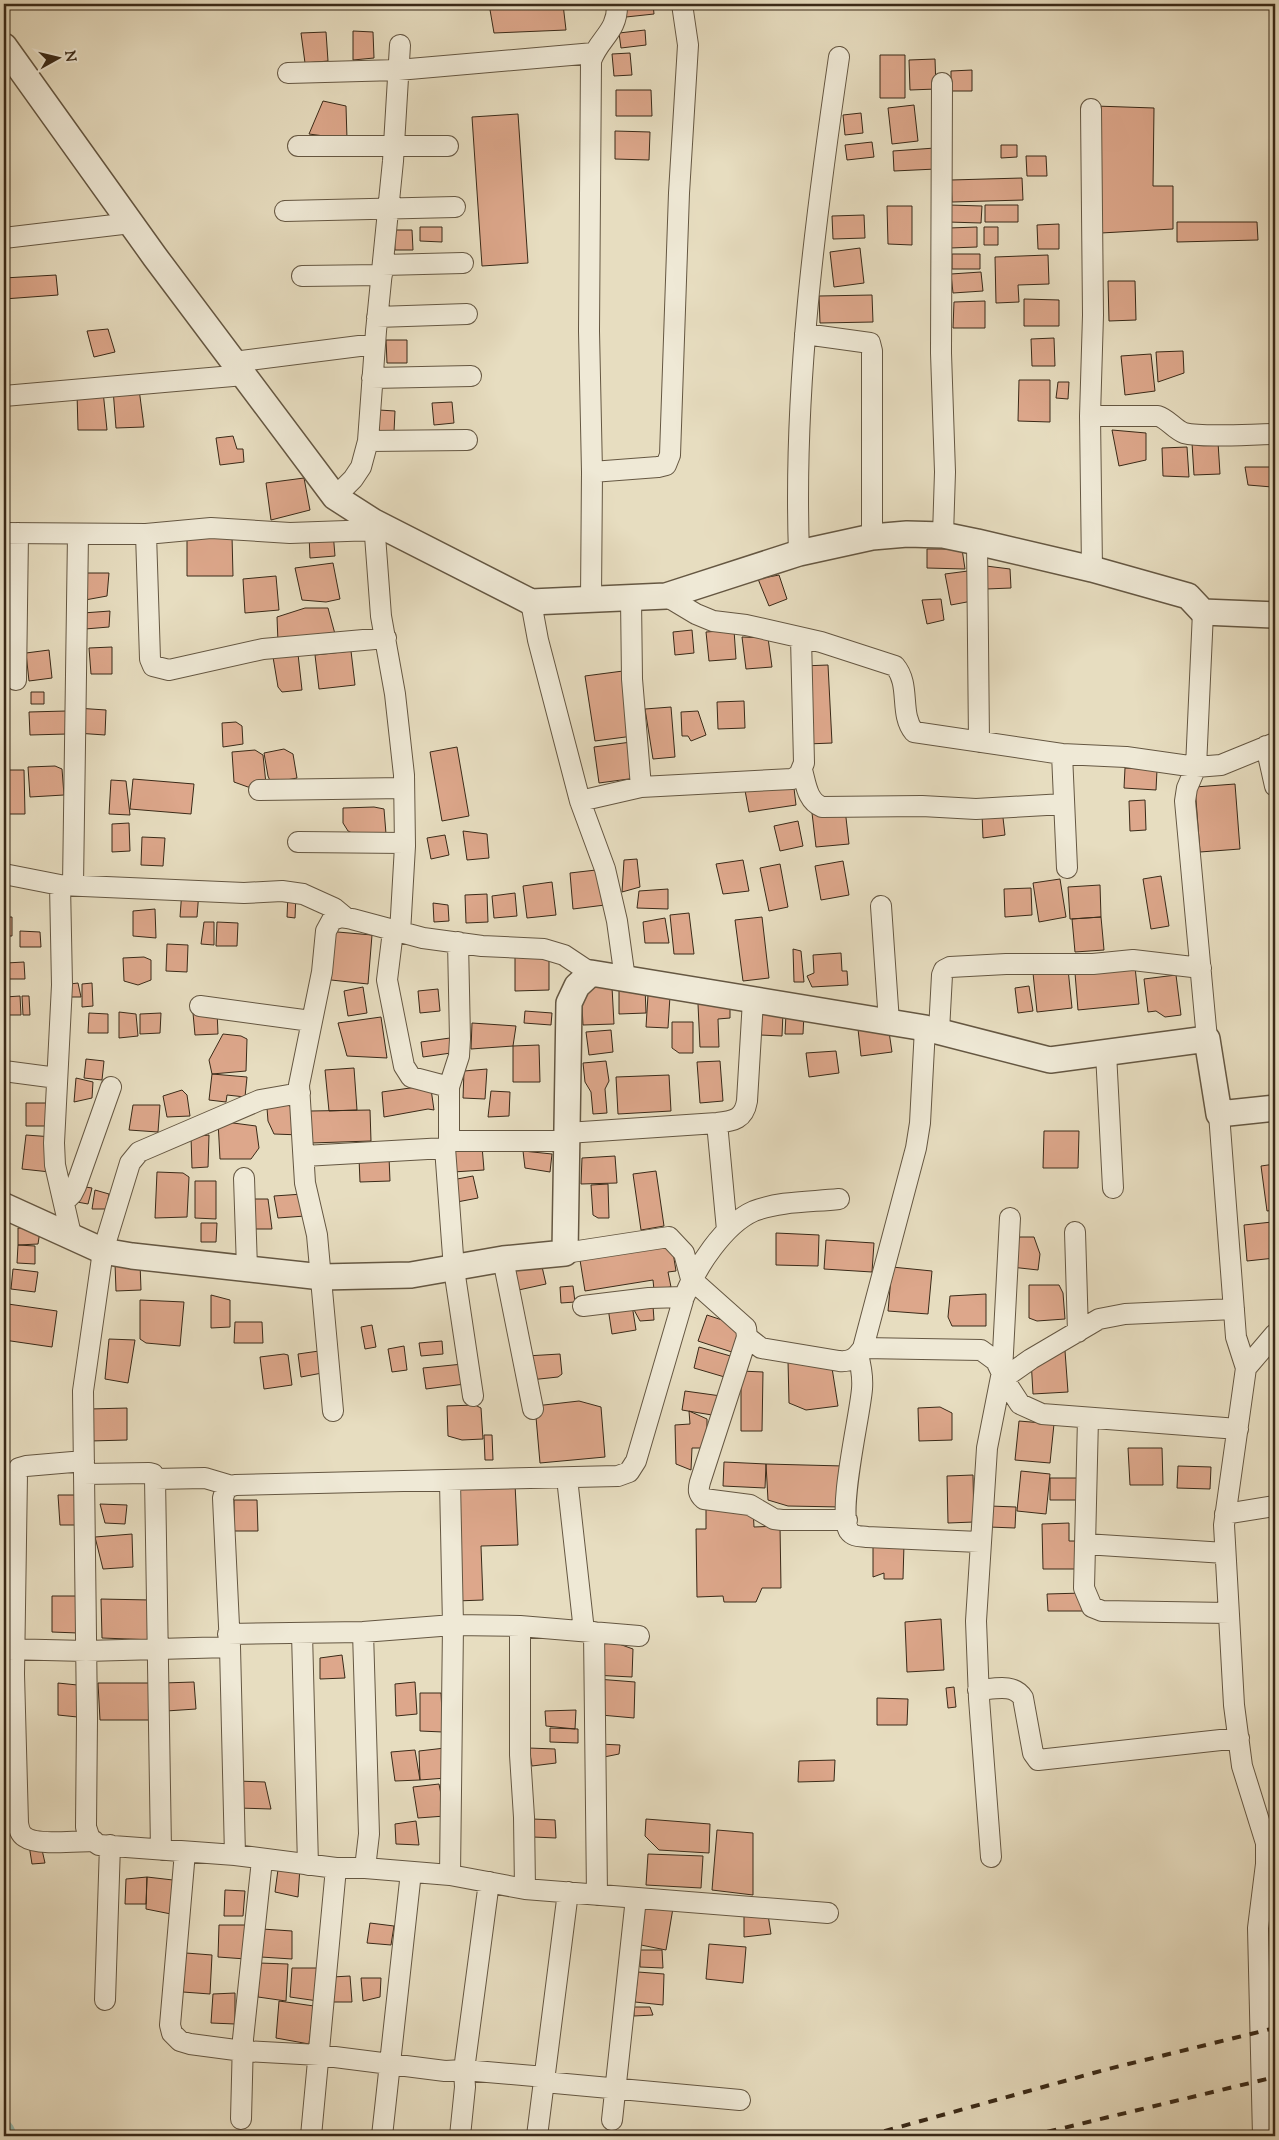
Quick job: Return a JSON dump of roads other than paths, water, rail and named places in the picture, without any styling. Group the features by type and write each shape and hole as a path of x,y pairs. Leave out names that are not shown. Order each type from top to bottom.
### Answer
{"street":[{"path":"591,600 592,472 589,331 591,61 594,53 616,22 617,4"},
{"path":"592,472 658,467 666,465 670,455 679,193 688,45 682,4"},
{"path":"335,497 353,479 361,467 368,441 377,317 394,146 400,45"},
{"path":"4,46 131,223 335,497 374,526 531,602 666,596 799,554 872,537 907,534 943,535 1092,569 1188,596 1204,612 1275,615"},
{"path":"288,73 398,70 594,53"},
{"path":"799,554 798,487 805,334 819,191 839,58"},
{"path":"942,83 942,353 945,472 943,535"},
{"path":"1091,109 1093,315 1090,416 1092,569"},
{"path":"298,146 448,146"},
{"path":"285,211 455,207"},
{"path":"4,238 131,223"},
{"path":"302,276 463,263"},
{"path":"377,317 467,314"},
{"path":"805,334 870,343 872,351 872,537"},
{"path":"4,396 239,368 375,344"},
{"path":"372,378 471,376"},
{"path":"1090,416 1158,416 1180,430 1193,434 1275,434"},
{"path":"368,441 467,440"},
{"path":"16,680 11,533 146,534 211,528 290,534 374,526"},
{"path":"374,526 381,616 395,694 404,788 405,843 396,932 387,980 404,1066 411,1077 449,1087"},
{"path":"72,1239 56,1165 54,1143 67,886 78,534"},
{"path":"146,534 150,659 153,666 169,670 262,649 386,638"},
{"path":"977,542 979,742"},
{"path":"666,596 696,614 713,621 746,625 801,638 895,666 904,680 909,726 914,732 1062,754 1126,757 1196,767 1222,765 1270,745 1275,786"},
{"path":"631,599 632,679 641,787"},
{"path":"531,602 538,640 580,801 605,869 617,921 625,979"},
{"path":"1204,612 1196,767 1187,788 1185,801 1207,1040 1219,1114 1236,1337 1246,1368 1226,1514 1226,1553 1229,1613 1242,1766 1269,1831 1266,1843 1266,1864 1258,1928 1263,2136"},
{"path":"801,638 802,770 810,799 814,804 822,807 922,806 976,809 1064,804"},
{"path":"1062,754 1067,868"},
{"path":"580,801 641,787 792,779 802,770"},
{"path":"258,790 404,788"},
{"path":"298,842 405,843"},
{"path":"4,874 67,886 244,893 282,890 303,894 334,908 346,918"},
{"path":"881,906 889,1022"},
{"path":"333,1411 317,1235 308,1204 299,1085 322,972 326,931 332,920 346,918 396,932 458,942 544,949 564,955 591,973 932,1030 1050,1060 1207,1040"},
{"path":"458,942 459,1047 449,1087 447,1145 454,1269 473,1396"},
{"path":"979,1542 856,1536 850,1533 847,1520 850,1465 862,1390 860,1351 916,1148 932,1030 942,975 944,970 950,967 1006,964 1093,964 1133,960 1200,968"},
{"path":"565,1253 569,1002 578,986 591,973"},
{"path":"304,1156 567,1137 734,1121 745,1111 753,1000"},
{"path":"200,1006 311,1021"},
{"path":"1106,1053 1113,1188"},
{"path":"4,1071 57,1078"},
{"path":"64,1202 76,1186 111,1087"},
{"path":"102,1843 90,1839 86,1827 83,1390 103,1251 130,1163 139,1152 260,1100 300,1093"},
{"path":"1219,1114 1275,1108"},
{"path":"718,1123 727,1230"},
{"path":"244,1178 247,1268"},
{"path":"235,1855 223,1498 226,1488 232,1486 450,1482 618,1476 629,1472 636,1461 688,1288 727,1230 754,1212 766,1208 839,1199"},
{"path":"4,1206 72,1239 103,1251 132,1256 322,1277 411,1275 503,1259 565,1253 669,1238 684,1253 688,1288"},
{"path":"991,1857 978,1690 976,1622 979,1542 987,1448 1003,1375 1010,1218"},
{"path":"1075,1232 1078,1332"},
{"path":"503,1259 532,1409"},
{"path":"583,1306 640,1298 688,1288 746,1328 747,1337 700,1482 700,1495 704,1499 750,1505 774,1519 847,1520"},
{"path":"1003,1375 1098,1319 1112,1315 1234,1310"},
{"path":"1246,1368 1275,1334"},
{"path":"747,1337 761,1348 839,1361 847,1361 860,1351 981,1350 996,1360 1020,1404 1042,1414 1238,1429"},
{"path":"1088,1418 1084,1588 1092,1607 1102,1611 1229,1613"},
{"path":"161,1850 156,1479 153,1474 149,1473 84,1468 26,1466 19,1468 17,1474 9,1649 18,1823 20,1833 26,1838 35,1841 102,1843 161,1850 235,1855 262,1860 336,1868 365,1868 411,1872 525,1888 597,1895 828,1913"},
{"path":"156,1479 205,1478 232,1486"},
{"path":"567,1478 589,1632 597,1895"},
{"path":"450,1482 453,1625 450,1876"},
{"path":"1226,1514 1275,1506"},
{"path":"1085,1544 1226,1553"},
{"path":"9,1649 86,1651 157,1648 302,1633 363,1632 453,1625 520,1626 639,1636"},
{"path":"520,1626 520,1755 524,1817 525,1888"},
{"path":"363,1632 369,1834 365,1868"},
{"path":"302,1633 308,1865"},
{"path":"978,1690 1012,1688 1019,1691 1024,1698 1033,1753 1038,1760 1239,1738"},
{"path":"102,1843 105,2000"},
{"path":"185,1852 171,2001 172,2033 180,2041 243,2051 319,2056 445,2071 464,2070 615,2090 740,2100"},
{"path":"241,2119 243,2051 262,1860"},
{"path":"311,2136 336,1868"},
{"path":"382,2136 411,1872"},
{"path":"460,2136 465,2087 464,2070 489,1882"},
{"path":"537,2136 568,1892"},
{"path":"612,2120 636,1898"}],"waterway":[{"path":"4,2130 7,2136"}],"railway":[{"path":"867,2136 1104,2070 1275,2028"},
{"path":"1030,2136 1275,2077"}]}
